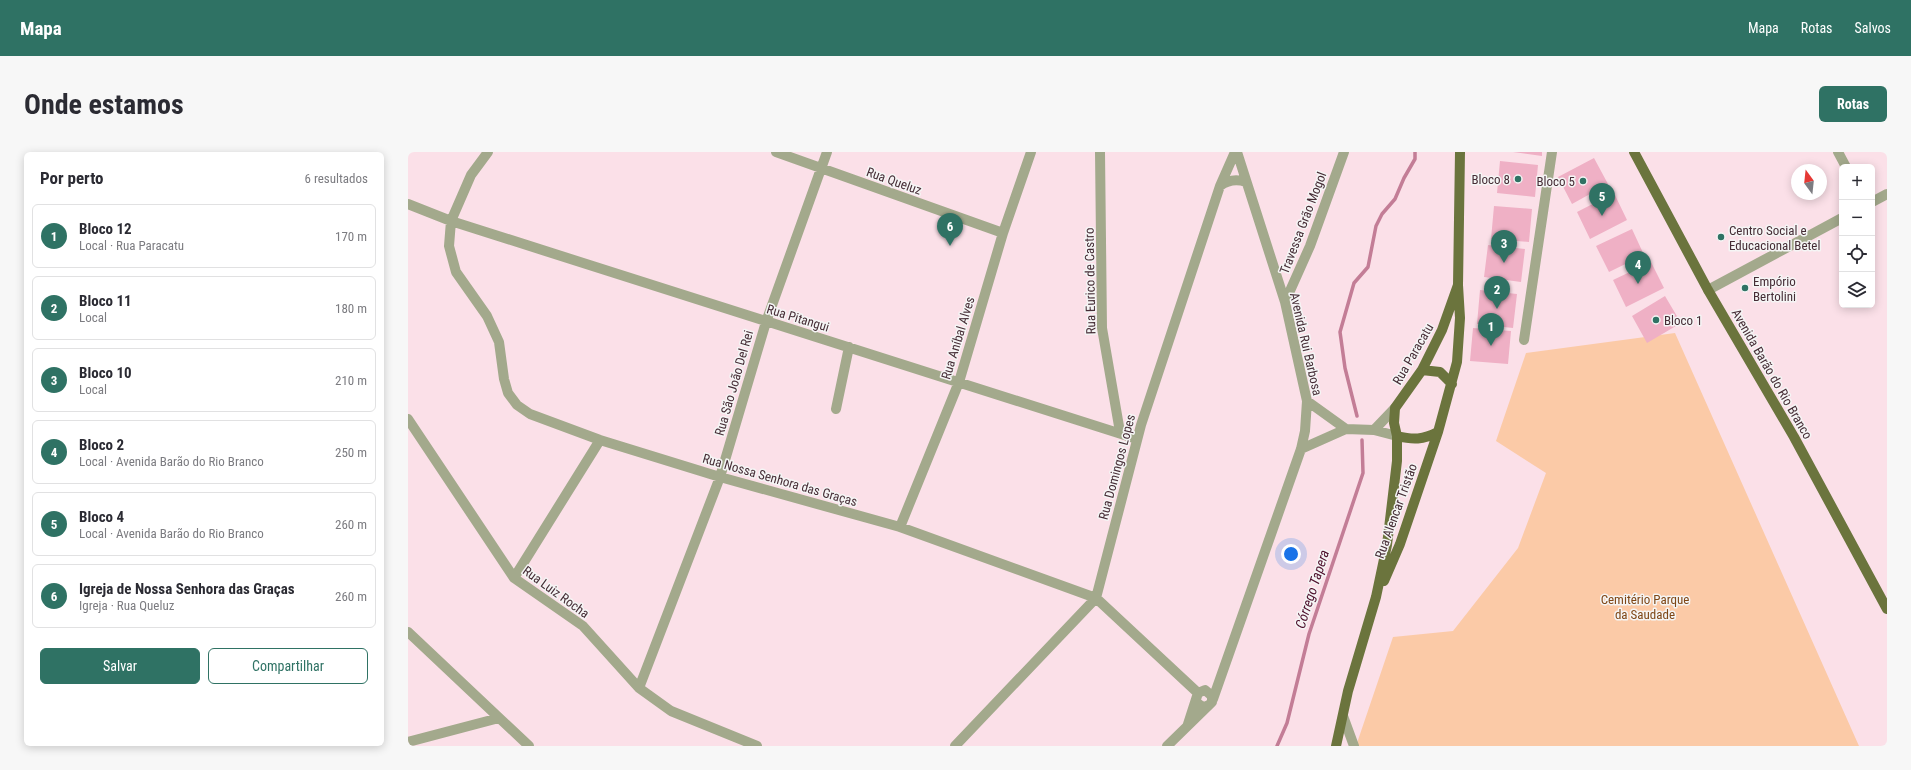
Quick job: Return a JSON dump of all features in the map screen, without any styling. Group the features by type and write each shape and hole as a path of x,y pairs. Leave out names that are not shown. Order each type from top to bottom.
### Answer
{"main road":[{"name":"Rua Paracatu","path":"1438,432 1452,384 1456,362 1460,318 1458,285 1460,152"},
{"name":"Avenida Barão do Rio Branco","path":"1634,152 1708,290 1794,437 1887,609"},
{"name":"Rua Paracatu","path":"1395,408 1422,370 1442,330 1458,285"},
{"path":"1422,370 1440,372 1452,384"},
{"path":"1395,408 1394,423 1396,436 1413,440 1424,439 1438,432"},
{"name":"Rua Alencar Tristão","path":"1376,597 1400,544 1438,432"},
{"name":"Rua Alencar Tristão","path":"1336,746 1376,597 1387,546 1397,461 1396,436"}],"street":[{"name":"Rua Nossa Senhora das Graças","path":"488,152 471,175 452,221 449,246 456,272 487,316 499,342 504,379 508,393 517,405 530,414 600,440 720,477 900,527 1096,598 1200,695"},
{"name":"Rua Queluz","path":"776,152 1003,233"},
{"name":"Rua São João Del Rei","path":"640,688 720,477 766,322 827,152"},
{"name":"Rua Aníbal Alves","path":"900,527 959,382 1003,233 1031,152"},
{"name":"Rua Eurico de Castro","path":"1100,152 1102,328 1120,432"},
{"name":"Avenida Rui Barbosa","path":"1167,746 1210,703 1221,679 1301,449 1305,431 1307,402 1285,302 1236,152"},
{"name":"Rua Domingos Lopes","path":"955,746 1096,598 1137,439 1220,186 1236,152"},
{"name":"Travessa Grão Mogol","path":"1285,302 1310,246 1344,152"},
{"path":"1524,340 1552,152"},
{"path":"1838,152 1844,164"},
{"path":"1220,186 1225,182 1234,180 1246,182"},
{"path":"1875,200 1887,194"},
{"name":"Rua Pitangui","path":"408,204 452,221 766,322 1120,432 1137,439"},
{"path":"1708,290 1839,220"},
{"path":"836,409 849,347"},
{"path":"1307,402 1346,429"},
{"path":"1374,430 1395,408"},
{"name":"Rua Luiz Rocha","path":"408,420 514,578 583,626 640,688 671,711 757,746"},
{"path":"1301,449 1346,429 1374,430 1396,436"},
{"path":"514,578 600,440"},
{"path":"408,632 530,746"},
{"path":"1200,695 1221,679"},
{"path":"1210,693 1210,703 1201,706 1200,695 1210,693"},
{"name":"Avenida Rui Barbosa","path":"1188,724 1200,695"},
{"path":"1343,716 1354,746"},
{"path":"408,742 499,718"}],"green space":[{"name":"Cemitério Parque da Saudade","path":"1675,333 1859,746 1356,746 1393,637 1453,631 1518,548 1546,473 1496,441 1526,353"}],"building":[{"path":"1513,152 1542,152 1542,156"},
{"name":"Bloco 5","path":"1594,158 1608,184 1572,204 1558,177"},
{"name":"Bloco 8","path":"1500,161 1538,165 1535,197 1497,193"},
{"path":"1614,193 1627,220 1590,239 1577,212"},
{"path":"1494,206 1532,209 1529,242 1491,239"},
{"path":"1632,229 1644,255 1609,272 1596,246"},
{"path":"1488,245 1525,249 1521,282 1484,277"},
{"path":"1651,262 1664,288 1626,307 1613,280"},
{"path":"1480,290 1517,294 1513,328 1477,324"},
{"name":"Bloco 1","path":"1665,296 1681,323 1647,343 1632,316"},
{"path":"1473,328 1511,331 1508,364 1470,361"}],"waterway":[{"name":"Córrego Tapera","path":"1357,416 1345,368 1340,332 1354,283 1368,267 1376,226 1382,214 1395,199 1404,178 1415,159 1415,152"},
{"name":"Córrego Tapera","path":"1277,746 1287,723 1309,634 1363,473 1362,440"}],"place":[{"name":"Bloco 8","path":"1518,179"},
{"name":"Bloco 5","path":"1583,181"},
{"name":"Bloco 4","path":"1602,216"},
{"name":"Centro Social e Educacional Betel","path":"1721,237"},
{"name":"Igreja de Nossa Senhora das Graças","path":"950,246"},
{"name":"Bloco 10","path":"1504,263"},
{"name":"Bloco 2","path":"1638,284"},
{"name":"Empório Bertolini","path":"1745,288"},
{"name":"Bloco 11","path":"1497,309"},
{"name":"Bloco 1","path":"1656,320"},
{"name":"Bloco 12","path":"1491,346"}]}
